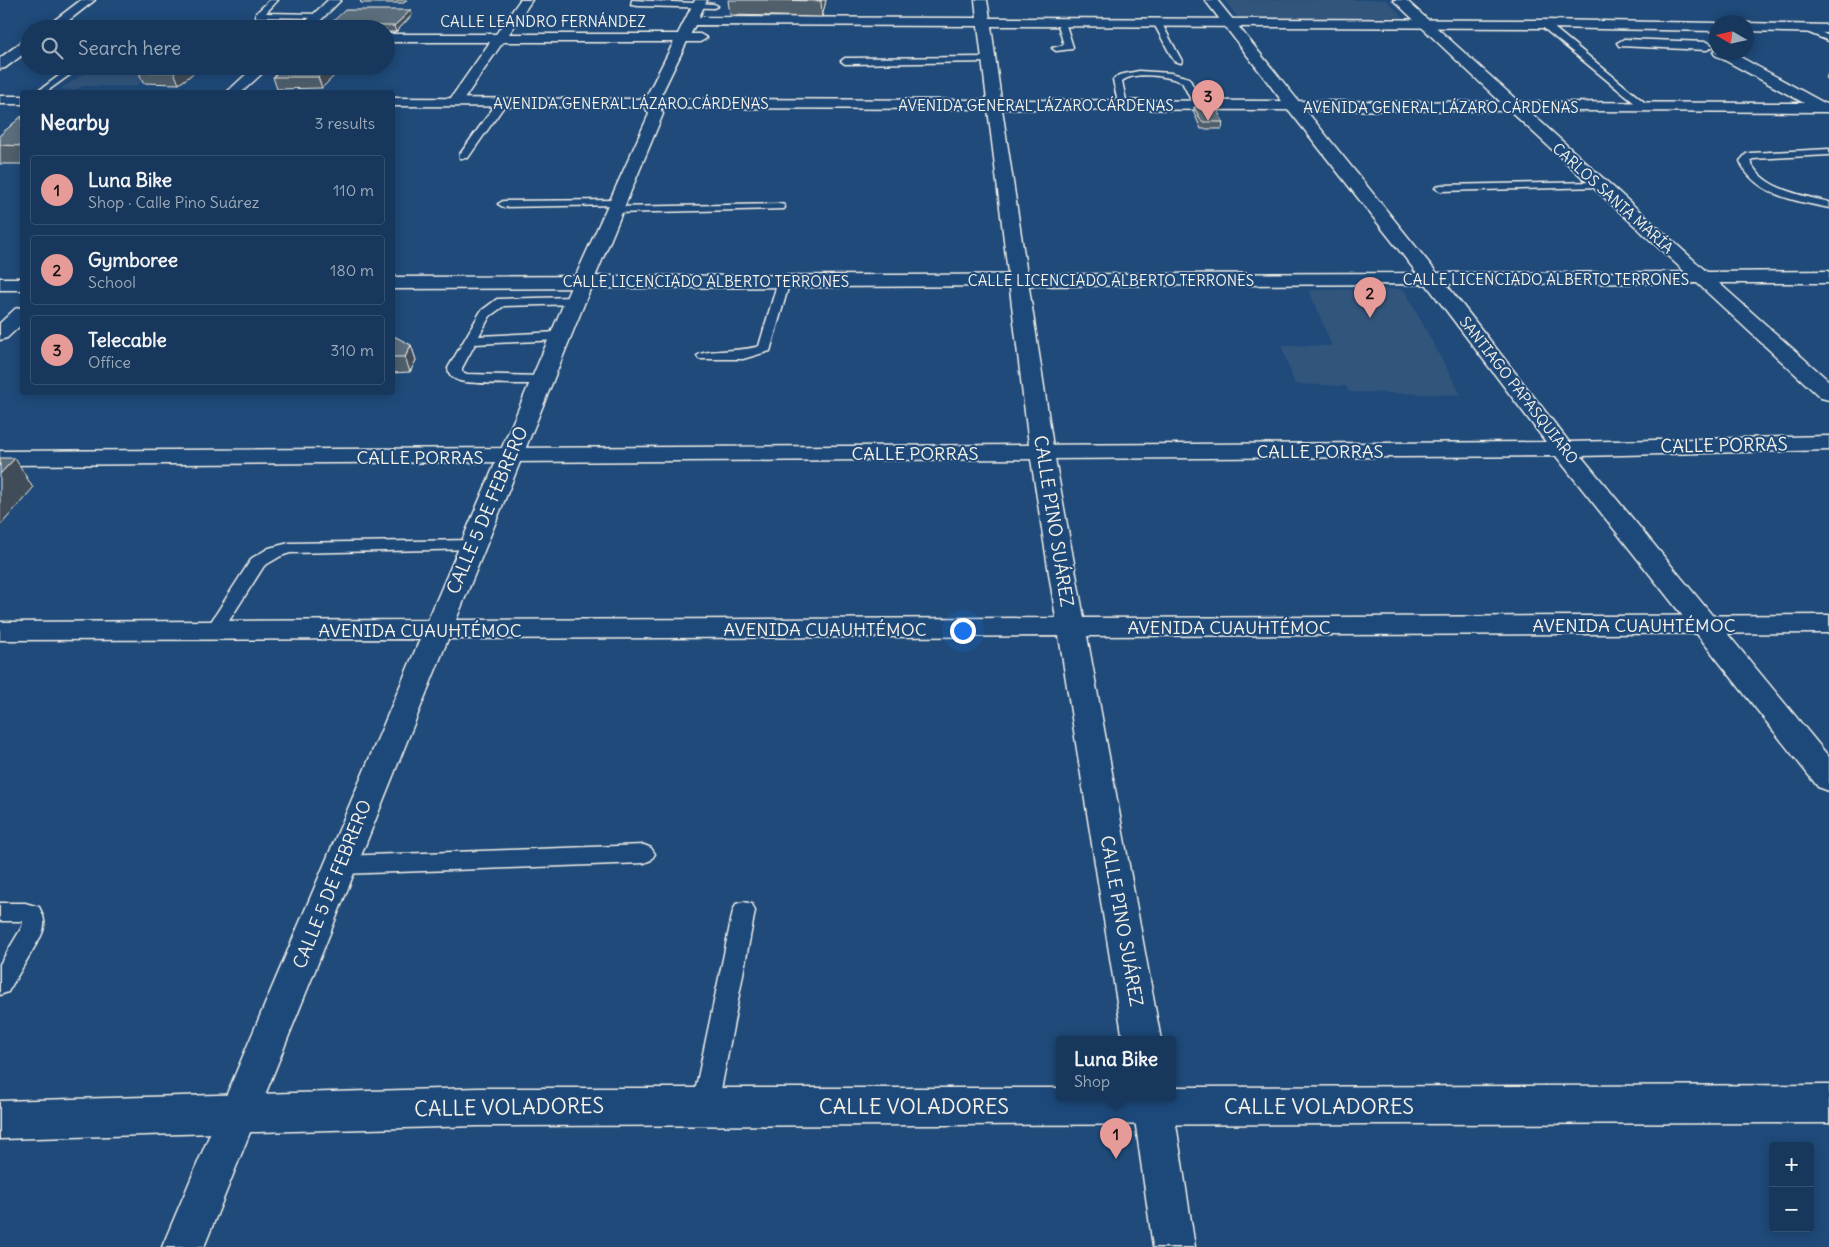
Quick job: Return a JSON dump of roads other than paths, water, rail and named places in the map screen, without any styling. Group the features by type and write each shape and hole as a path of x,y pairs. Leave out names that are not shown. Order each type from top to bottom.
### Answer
{"street":[{"path":"61,20 89,0"},
{"path":"455,102 526,0"},
{"name":"SANTIAGO PAPASQUIARO","path":"1211,0 1293,106 1432,279 1563,449 1829,779"},
{"name":"CARLOS SANTA MARÍA","path":"1399,0 1599,185 1829,393"},
{"path":"314,20 340,3"},
{"path":"328,20 340,3"},
{"name":"CALLE LEANDRO FERNÁNDEZ","path":"395,38 500,38 700,20 982,11 1061,22 1544,24 1709,27"},
{"name":"CALLE PINO SUÁREZ","path":"982,11 1017,280 1042,452 1141,1036"},
{"name":"CALLE 5 DE FEBRERO","path":"183,1247 560,336 656,114 700,20"},
{"path":"1670,26 1709,47"},
{"path":"1754,27 1829,29"},
{"path":"10,38 20,38"},
{"path":"1624,43 1709,50"},
{"path":"0,65 20,51"},
{"path":"1733,60 1827,109"},
{"path":"237,90 261,75"},
{"path":"255,90 266,75"},
{"name":"CALLE 5 DE FEBRERO","path":"661,103 679,86"},
{"path":"0,100 20,100"},
{"name":"AVENIDA GENERAL LÁZARO CÁRDENAS","path":"395,102 1827,109"},
{"name":"CALLE LICENCIADO ALBERTO TERRONES","path":"395,283 579,291 784,281 1829,277"},
{"path":"0,284 20,284"},
{"path":"0,311 20,292"},
{"path":"0,334 20,315"},
{"name":"CALLE PORRAS","path":"0,458 1563,449 1829,443"},
{"name":"AVENIDA CUAUHTÉMOC","path":"0,632 1829,624"},
{"path":"1152,1102 1174,1247"},
{"name":"CALLE VOLADORES","path":"0,1120 478,1107 1152,1102 1829,1104"}],"lane":[{"path":"274,0 259,14 318,16"},
{"path":"636,0 634,3 665,2 700,20"},
{"path":"1056,48 1069,47 1061,22"},
{"path":"1157,22 1178,61"},
{"path":"1544,24 1646,108"},
{"path":"1805,28 1829,40"},
{"path":"846,61 989,60"},
{"path":"1122,105 1117,80 1120,76 1128,74 1167,75 1184,79 1198,106"},
{"path":"44,90 65,75"},
{"path":"464,156 502,102"},
{"path":"1829,152 1750,156 1745,161 1746,169 1769,187 1787,194 1829,205"},
{"path":"1440,188 1599,185"},
{"path":"503,204 616,207 780,207"},
{"path":"704,356 743,355 765,348 784,281"},
{"path":"542,380 464,378 456,374 455,368 485,314 501,302 579,291"},
{"path":"471,340 560,336"},
{"path":"214,631 258,562 275,552 289,548 473,545"},
{"path":"340,865 644,854"},
{"path":"705,1106 744,911"},
{"path":"0,912 25,912 31,914 34,919 33,929 0,985"}],"place":[{"name":"Telecable","path":"1208,121"},
{"name":"Gymboree","path":"1370,318"},
{"name":"Luna Bike","path":"1116,1159"}]}
